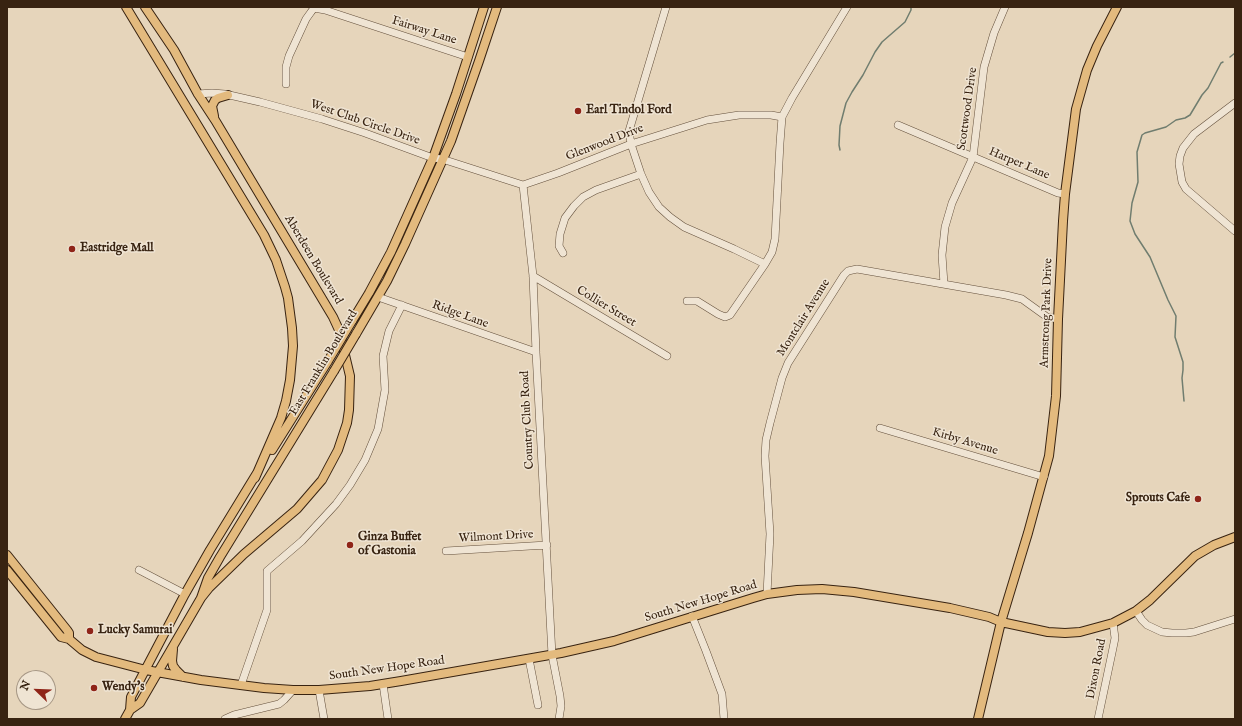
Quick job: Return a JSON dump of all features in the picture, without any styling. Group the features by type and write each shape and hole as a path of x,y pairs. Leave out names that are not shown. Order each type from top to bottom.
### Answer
{"main road":[{"path":"126,7 264,235 276,260 285,287 291,318 293,346 290,380 281,418 255,478"},
{"name":"Aberdeen Boulevard","path":"145,7 174,50 198,94 333,317 339,330 350,376 349,410 342,438 338,450 322,480 297,509 244,554 209,588 201,598"},
{"name":"East Franklin Boulevard","path":"125,719 130,710 131,697 210,550 328,361 369,293 389,255 433,158 446,125 484,7"},
{"name":"East Franklin Boulevard","path":"130,710 140,703 201,598 208,578 220,557 378,297 405,244 461,114 497,7"},
{"name":"Armstrong Park Drive","path":"978,719 1001,622 1044,478 1049,456 1055,413 1061,242 1065,194 1075,118 1082,87 1097,46 1117,7"},
{"path":"215,120 212,106 213,103 218,98 228,95"},
{"name":"South New Hope Road","path":"8,572 58,634 63,638 69,639 82,650 96,657 158,673 184,677 264,688 319,690 382,684 552,655 614,640 767,594 810,589 842,590 950,608 989,617 1001,622 1048,632 1064,633 1089,630 1113,623 1136,611 1150,600 1195,556 1214,545 1235,537"},
{"path":"7,554 68,632 69,639"},
{"path":"7,562 10,565 16,566"},
{"path":"173,645 173,666 184,677"}],"street":[{"path":"666,7 629,131 631,144 641,174 658,207 674,220 684,227 765,264"},
{"path":"687,301 697,301 725,317 730,315 772,252 775,239 782,117 847,7"},
{"name":"Scottwood Drive","path":"944,284 942,255 945,227 952,203 973,157 984,67 994,33 1005,7"},
{"name":"Fairway Lane","path":"286,84 286,67 289,56 306,19 314,8 325,10 468,57"},
{"name":"West Club Circle Drive","path":"198,94 212,93 228,95 322,119 433,158 442,159 524,185"},
{"path":"1235,103 1194,134 1183,148 1179,164 1182,182 1186,189 1235,231"},
{"name":"Glenwood Drive","path":"524,185 631,144 708,120 739,115 771,115 782,117"},
{"name":"Harper Lane","path":"898,125 1058,193 1065,194"},
{"path":"563,253 559,246 560,234 565,218 574,206 583,197 596,190 641,174"},
{"name":"Country Club Road","path":"524,185 533,276 552,655 560,702 560,719"},
{"name":"Montclair Avenue","path":"767,594 770,534 765,456 766,440 770,423 785,370 794,353 844,274 852,269 864,270 1006,295 1022,299 1047,317 1058,320"},
{"name":"Collier Street","path":"533,276 667,356"},
{"name":"Ridge Lane","path":"378,297 536,352"},
{"path":"241,685 268,610 267,571 302,541 336,504 365,460 378,429 385,390 384,356 389,331 402,305"},
{"name":"Kirby Avenue","path":"880,428 1044,478"},
{"name":"Wilmont Drive","path":"446,551 547,545"},
{"path":"140,570 185,594"},
{"path":"1136,611 1147,625 1162,632 1172,633 1194,632 1235,619"},
{"path":"692,616 722,694 724,719"},
{"name":"Dixon Road","path":"1098,719 1114,643 1113,623"},
{"path":"529,659 538,705"},
{"path":"382,684 388,719"},
{"path":"225,719 234,715 278,704 293,690"},
{"path":"319,690 324,719"}],"waterway":[{"path":"840,150 840,126 846,103 875,52 882,42 905,22 911,7"},
{"path":"1230,57 1235,53"},
{"path":"1184,401 1182,378 1183,362 1175,337 1176,316 1150,257 1135,234 1130,221 1132,203 1138,182 1137,152 1142,135 1166,127 1176,120 1190,115 1223,62"}],"place":[{"name":"Earl Tindol Ford","path":"578,111"},
{"name":"Eastridge Mall","path":"72,249"},
{"name":"Sprouts Cafe","path":"1198,499"},
{"name":"Ginza Buffet of Gastonia","path":"350,545"},
{"name":"Lucky Samurai","path":"90,631"},
{"name":"Wendy's","path":"94,688"}]}
